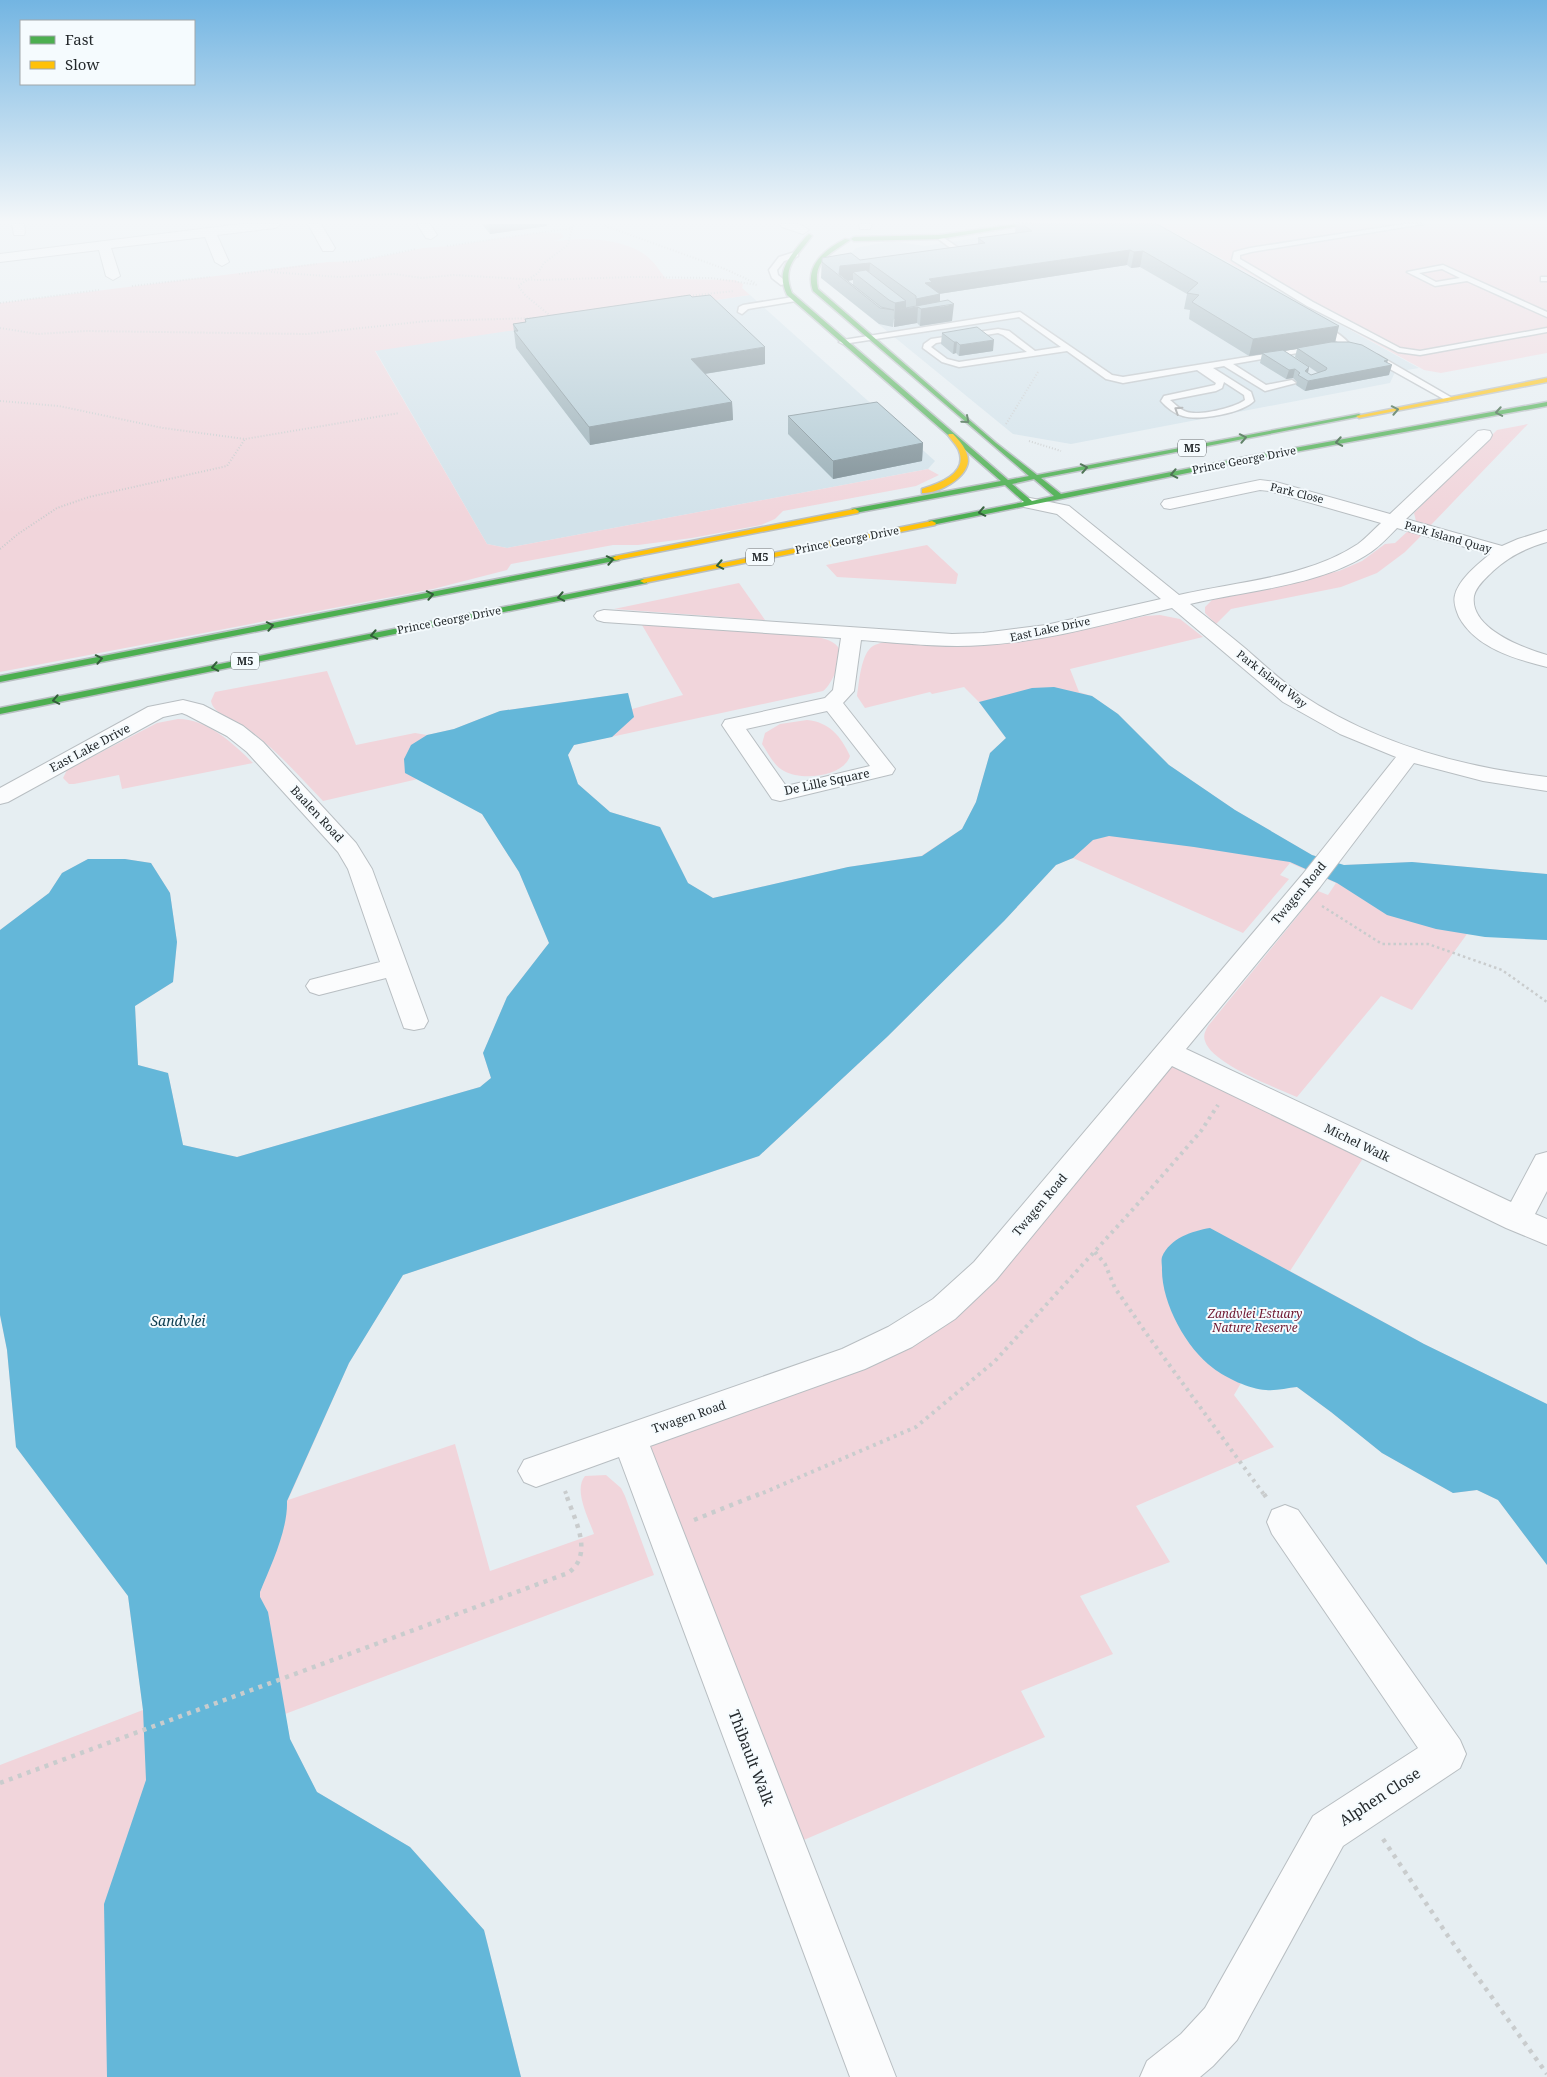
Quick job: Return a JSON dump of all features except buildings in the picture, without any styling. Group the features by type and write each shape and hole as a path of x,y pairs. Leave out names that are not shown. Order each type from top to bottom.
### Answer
{"main road":[{"path":"819,321 1030,503"},
{"path":"851,321 1036,478 1061,503"},
{"name":"Prince George Drive","path":"0,711 483,598 768,528 1547,380"},
{"name":"Prince George Drive","path":"1061,503 1256,457 1547,404"},
{"path":"768,528 917,493 943,484 956,476 964,462 963,451 951,435"},
{"name":"Prince George Drive","path":"0,679 483,598 1030,503"}],"street":[{"name":"East Lake Drive","path":"604,616 952,640 996,639 1035,633 1331,565 1351,558 1366,547 1484,435"},
{"name":"Park Close","path":"1170,504 1260,485 1270,486 1394,521"},
{"name":"Park Island Way","path":"1030,503 1061,503 1175,602 1291,697 1335,724 1408,754 1449,766 1529,783 1547,784"},
{"name":"Park Island Quay","path":"1394,521 1502,552"},
{"name":"Park Island Quay","path":"1547,536 1525,542 1502,552 1468,587 1464,597 1466,610 1480,630 1515,651 1547,661"},
{"path":"832,703 843,691 852,633"},
{"name":"De Lille Square","path":"832,703 884,769 780,794 733,725 832,703"},
{"name":"East Lake Drive","path":"0,797 156,712 183,706"},
{"name":"Baalen Road","path":"183,706 195,710 229,728 255,747 348,848 360,869 414,1021"},
{"name":"Twagen Road","path":"546,1468 853,1359 900,1337 944,1309 985,1271 1306,887 1395,775 1408,754"},
{"path":"319,986 394,967"},
{"name":"Michel Walk","path":"1167,1052 1547,1234"},
{"path":"1517,1219 1547,1163"},
{"name":"Thibault Walk","path":"629,1438 873,2077"},
{"name":"Alphen Close","path":"1163,2077 1197,2050 1221,2024 1328,1830 1446,1754 1285,1522"}],"lane":[{"path":"844,342 977,321"},
{"path":"1030,321 1114,379 1138,379 1328,346 1357,348"},
{"path":"1342,321 1398,350 1420,353 1547,330"},
{"path":"1315,324 1344,342 1347,346"},
{"path":"1033,354 1006,334 998,331 934,341 927,346 941,360 959,364 1033,354 1069,348"},
{"path":"1369,353 1450,399"},
{"path":"1280,354 1294,363"},
{"path":"1226,363 1265,388 1292,383"},
{"path":"1203,367 1245,392 1250,397 1250,401 1243,407 1195,416 1184,414 1165,400 1167,398 1213,390 1219,386 1220,382 1203,367"},
{"path":"1138,379 1151,388"}],"path":[{"path":"0,328 38,334 86,331 306,334 435,321"},
{"path":"1004,426 1040,369 1086,361"},
{"path":"0,401 59,406 163,428 245,438 399,413"},
{"path":"0,549 18,534 58,508 89,497 227,466 245,438"},
{"path":"1025,440 1061,451"},
{"path":"1306,887 1382,944 1428,944 1502,970 1547,1002"},
{"path":"665,1531 778,1488 916,1427 995,1361 1095,1252 1201,1131 1232,1084"},
{"path":"1095,1252 1105,1264 1115,1288 1200,1410 1285,1522"},
{"path":"0,1783 568,1572 576,1567 581,1559 580,1540 546,1468"},
{"path":"1362,1808 1448,1936 1547,2074"}],"shaded area":[{"path":"573,321 779,321 935,461 928,469 507,548 487,544 375,350"},
{"path":"875,321 1334,321 1419,368 1395,372 1390,383 1071,444 1013,434"}],"green space":[{"path":"0,321 576,321 375,351 487,544 507,548 928,469 939,475 916,486 783,511 775,519 761,525 692,538 638,545 613,545 511,564 507,570 433,589 0,672"},
{"path":"1335,321 1547,321 1547,353 1441,373 1424,370"},
{"path":"1528,424 1430,526 1416,521 1414,513 1497,430"},
{"path":"1408,531 1423,534 1405,552 1377,573 1341,587 1231,609 1216,624 1205,613 1205,607 1212,600 1339,571 1362,561 1385,544 1395,543"},
{"path":"927,545 958,574 956,584 837,577 826,565"},
{"path":"739,583 765,620 614,609"},
{"name":"Sandvlei","path":"1160,615 1180,619 1203,637 1070,669 1079,692 1092,696 1118,714 1169,765 1235,810 1312,855 1343,865 1412,862 1547,874 1547,940 1467,934 1412,1010 1381,996 1297,1097 1245,1074 1219,1058 1210,1050 1204,1035 1208,1026 1318,891 1328,895 1336,883 1290,863 1280,875 1289,879 1243,933 1073,858 1056,865 1004,921 887,1037 759,1156 403,1275 349,1363 288,1500 455,1444 490,1571 594,1534 581,1497 582,1482 585,1476 606,1475 621,1488 625,1496 654,1575 285,1714 290,1739 317,1792 410,1847 484,1930 521,2077 0,2077 0,1765 143,1710 128,1596 16,1447 7,1350 0,1315 0,930 49,893 62,873 88,859 125,859 151,863 170,893 177,942 173,982 135,1006 138,1065 168,1073 183,1145 237,1157 480,1087 491,1078 483,1053 507,997 549,943 519,872 482,814 418,779 323,801 265,743 244,726 224,716 213,706 211,701 215,692 327,671 356,745 415,733 427,735 454,729 500,711 628,693 632,709 683,695 642,625 812,636 829,641 838,647 839,657 833,677 823,691 574,745 568,755 578,784 610,812 660,827 688,883 713,898 848,867 921,856 962,829 976,802 990,753 1006,738 979,702 964,687 932,694 930,692 865,708 857,696 863,661 873,646 879,643 894,641 961,646 1014,642 1145,616"},
{"path":"178,719 189,720 209,728 228,740 253,763 122,789 119,775 74,784 69,784 63,778 67,770 157,723"},
{"path":"807,720 815,721 828,727 843,742 850,756 839,769 821,775 801,776 784,771 774,763 762,744 765,733 780,724"},
{"path":"1167,1052 1369,1149 1290,1271 1424,1344 1547,1404 1547,1565 1498,1500 1477,1490 1453,1493 1382,1453 1297,1387 1266,1390 1241,1383 1234,1395 1274,1447 1136,1506 1170,1562 1080,1596 1113,1654 1021,1691 1045,1737 785,1848 629,1438 944,1309"}],"water":[{"name":"Sandvlei","path":"1054,687 1092,696 1118,714 1169,765 1235,810 1312,855 1344,865 1412,862 1547,874 1547,940 1485,937 1436,929 1387,915 1337,883 1290,862 1109,836 1093,840 1073,858 1056,865 1004,921 887,1037 759,1156 403,1275 349,1363 287,1501 287,1512 282,1535 260,1592 260,1597 268,1612 290,1739 317,1792 410,1847 484,1930 521,2077 107,2077 104,1904 146,1780 143,1710 128,1596 16,1447 7,1350 0,1315 0,930 49,893 62,873 88,859 125,859 151,863 170,893 177,942 173,982 135,1006 138,1065 168,1073 183,1145 237,1157 480,1087 491,1078 483,1053 507,997 549,943 519,872 482,814 405,773 404,759 411,745 427,735 454,729 500,711 628,693 634,717 612,737 574,745 568,755 578,784 610,812 660,827 688,883 713,898 848,867 922,856 962,829 976,802 990,753 1006,738 979,702 1032,688"},
{"name":"Zandvlei Estuary Nature Reserve","path":"1210,1228 1424,1344 1547,1404 1547,1565 1498,1500 1477,1490 1453,1493 1382,1453 1297,1387 1278,1390 1252,1388 1224,1376 1193,1349 1177,1323 1166,1295 1163,1281 1162,1257 1170,1245 1182,1236"}],"traffic: fast":[{"path":"820,321 1030,503"},
{"path":"851,321 994,444 1060,497"},
{"path":"932,523 1256,457 1547,404"},
{"path":"855,511 1359,416"},
{"path":"0,679 616,558"},
{"path":"0,711 644,581"}],"traffic: slow":[{"path":"1359,416 1547,380"},
{"path":"925,491 953,478 963,467 965,460 963,452 951,435"},
{"path":"616,558 855,511"},
{"path":"644,581 932,523"}]}
